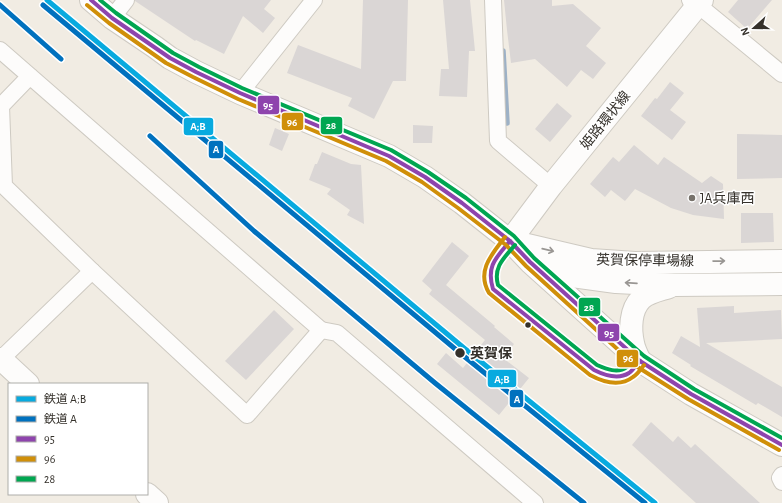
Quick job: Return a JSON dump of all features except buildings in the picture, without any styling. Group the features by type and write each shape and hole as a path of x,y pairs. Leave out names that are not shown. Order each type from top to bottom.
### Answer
{"main road":[{"path":"91,0 112,18 170,58 196,72 240,93 389,156 425,177 462,203 510,241 530,262 640,361 691,394 782,444"},
{"name":"姫路環状線","path":"510,241 551,186 697,2"},
{"name":"英賀保停車場線","path":"510,241 591,260 627,262 782,261"},
{"name":"英賀保停車場線","path":"530,262 565,275 616,282 674,286 782,284"},
{"path":"640,361 633,344 631,328 633,314 637,304 646,295 674,286"},
{"path":"0,359 27,383"},
{"path":"148,495 157,503"}],"street":[{"path":"112,18 126,0"},
{"path":"240,93 314,0"},
{"path":"493,0 498,141 551,186"},
{"path":"697,2 782,74"},
{"path":"0,50 321,330 337,333 535,503"},
{"path":"30,76 2,106 4,186 92,271 247,416 321,330"},
{"path":"0,359 92,271"},
{"path":"782,475 780,478 782,482"}],"waterway":[{"path":"503,51 507,123"}],"rail line":[{"name":"A;B","path":"47,0 464,348 655,503"},
{"name":"A","path":"0,5 61,59"},
{"name":"A","path":"43,5 460,353 645,503"},
{"name":"A","path":"150,136 254,231 435,383 584,503"}],"transit line":[{"name":"95","path":"91,0 112,18 170,58 196,72 240,93 389,156 425,177 462,203 510,241 530,262 640,361 691,394 782,445"},
{"name":"28","path":"100,0 173,53 199,67 242,88 391,150 428,172 466,198 514,236 534,258 644,356 694,389 782,438"},
{"name":"96","path":"87,5 109,23 166,63 238,99 386,161 422,182 506,245 526,266 636,366 688,399 779,450"},
{"name":"96","path":"505,237 487,263 484,277 485,285 489,293 595,378 617,383 623,382 635,376 644,365"},
{"name":"95","path":"510,241 497,258 492,268 491,281 493,289 594,370 602,374 616,376 625,375 629,373 640,361"},
{"name":"28","path":"515,245 500,263 497,273 498,285 597,365 608,369 620,370 627,367 636,357"}],"place":[{"name":"JA兵庫西","path":"692,198"},
{"name":"英賀保","path":"460,353"}]}
